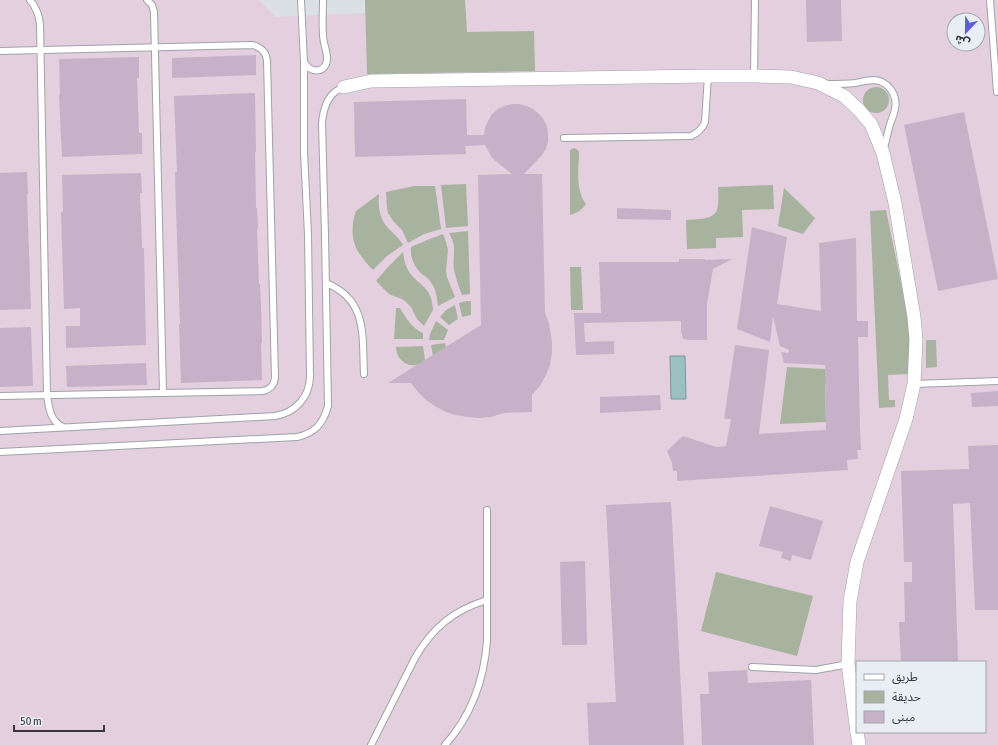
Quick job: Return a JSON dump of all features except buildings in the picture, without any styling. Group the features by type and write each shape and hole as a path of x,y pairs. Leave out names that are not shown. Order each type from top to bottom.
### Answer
{"street":[{"path":"344,87 371,81 708,76 791,77 818,83 844,96 871,124 883,153 895,203 914,317 916,340 914,384 906,419 857,562 850,601 848,664 856,724"},
{"path":"857,733 859,745"}],"lane":[{"path":"30,0 39,16 40,24 47,395 49,411 58,425 63,427"},
{"path":"147,0 152,5 154,12 162,393"},
{"path":"0,431 275,416 292,410 301,402 309,386 310,376 308,234 304,152 304,62 301,0"},
{"path":"304,62 306,67 310,70 316,71 327,62 323,35 323,0"},
{"path":"754,76 755,0"},
{"path":"990,0 997,92"},
{"path":"0,51 253,45 259,47 263,51 266,56 268,84 275,372 274,382 272,387 268,390 0,396"},
{"path":"564,138 686,137 696,134 700,131 705,122 708,76"},
{"path":"818,83 849,84 875,80 886,84 890,88 896,104 883,153"},
{"path":"0,452 290,438 304,436 321,423 326,415 328,406 322,123 323,112 328,101 334,93 344,87"},
{"path":"326,283 341,290 353,302 358,311 362,329 364,374"},
{"path":"914,384 998,381"},
{"path":"445,745 457,731 473,703 479,688 486,657 487,510"},
{"path":"371,745 415,658 428,638 454,614 476,603 487,600"},
{"path":"752,667 816,670 848,664"}],"shaded area":[{"path":"0,0 259,0 276,17 365,13 365,0 998,0 998,745 0,745"}],"green space":[{"path":"365,0 465,0 467,32 534,31 535,71 367,74"},
{"path":"876,87 885,91 889,100 885,109 876,113 867,109 863,100 867,91"},
{"path":"574,148 579,152 579,185 580,192 586,204 579,211 570,215 570,150"},
{"path":"466,184 468,226 446,228 441,185"},
{"path":"773,185 774,209 742,210 743,237 716,238 716,248 687,249 686,220 710,217 717,211 718,187"},
{"path":"414,186 435,186 441,229 424,234 408,243 402,230 388,213 386,192"},
{"path":"784,188 815,218 803,234 778,226"},
{"path":"379,194 381,216 388,228 403,245 387,256 373,270 356,248 353,238 353,222 356,211"},
{"path":"886,210 909,321 910,347 908,374 888,375 889,400 895,400 895,407 879,408 870,211"},
{"path":"468,231 470,294 462,295 454,270 454,248 449,233"},
{"path":"443,234 448,250 446,271 447,277 455,297 438,306 433,286 430,281 417,269 413,262 411,247"},
{"path":"403,252 407,268 427,290 432,301 433,310 424,326 417,319 411,307 405,301 388,293 376,281"},
{"path":"570,267 581,267 583,310 571,310"},
{"path":"471,301 471,315 462,317 459,303"},
{"path":"455,305 458,319 449,325 440,317 446,310"},
{"path":"396,308 400,308 412,326 423,333 423,339 394,339"},
{"path":"436,321 448,330 444,340 429,340"},
{"path":"926,340 936,340 937,367 926,368"},
{"path":"445,343 446,347 433,356 431,345"},
{"path":"423,346 425,360 416,365 408,365 402,361 396,351 396,347"},
{"path":"787,367 825,369 825,375 830,375 825,384 826,422 780,424"},
{"path":"716,572 813,596 797,656 701,631"}],"water":[{"path":"670,356 685,356 686,399 671,399"}]}
